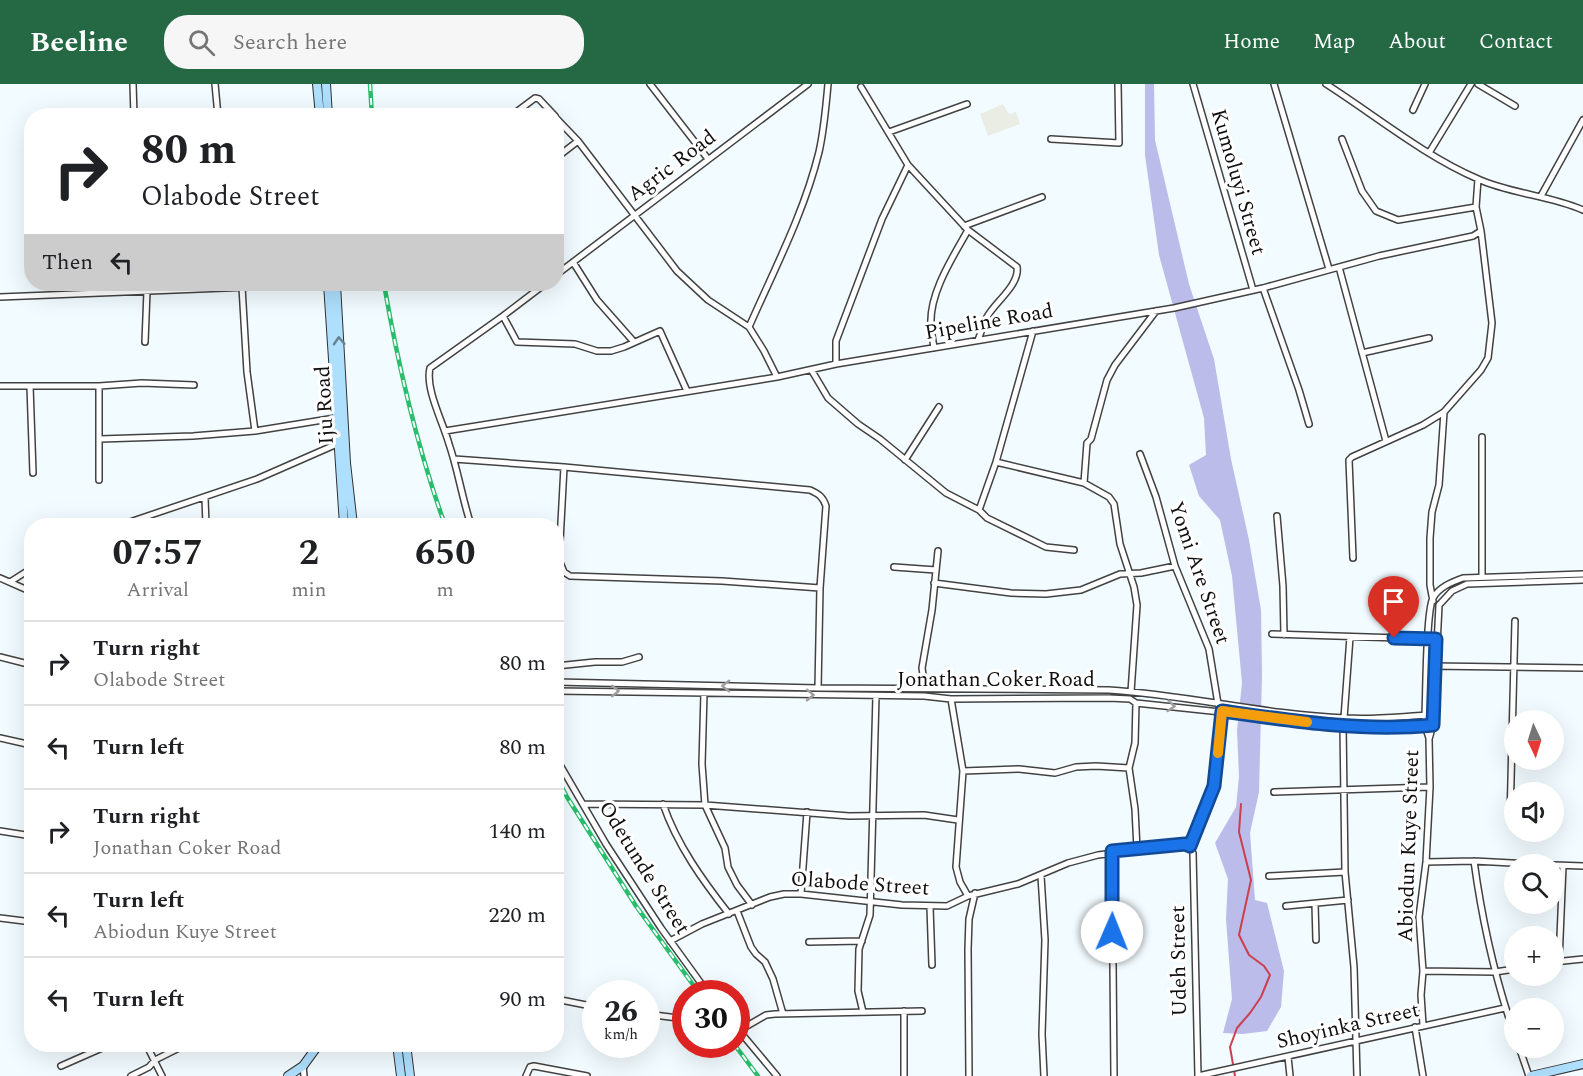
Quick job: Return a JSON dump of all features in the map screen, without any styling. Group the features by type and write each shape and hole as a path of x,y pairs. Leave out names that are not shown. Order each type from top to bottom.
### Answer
{"main road":[{"path":"317,84 319,108"},
{"path":"326,84 328,108"},
{"name":"Iju Road","path":"327,291 343,518"},
{"name":"Iju Road","path":"336,291 346,463 352,518"},
{"path":"288,1076 303,1066 313,1052"},
{"path":"398,1052 401,1076"},
{"path":"407,1052 410,1076"},
{"path":"1530,1076 1583,1064"}],"street":[{"path":"133,84 134,108"},
{"path":"215,84 217,108"},
{"name":"Agric Road","path":"564,269 808,84"},
{"path":"749,327 788,242 809,185 819,152 828,84"},
{"path":"1050,139 1119,143 1118,84"},
{"name":"Kumoluyi Street","path":"1192,84 1253,290"},
{"path":"1274,84 1329,269"},
{"path":"1326,84 1429,153 1478,179 1583,210"},
{"path":"1413,110 1425,84"},
{"path":"1429,153 1471,84"},
{"path":"1478,84 1515,106"},
{"path":"653,85 708,159"},
{"path":"861,87 908,165 966,228 1017,267 1018,272 1005,297 994,306 978,340"},
{"path":"522,108 535,98 548,108"},
{"path":"889,132 967,104"},
{"path":"1540,196 1583,120"},
{"path":"564,126 676,271 695,290 749,327 777,377"},
{"path":"1342,139 1362,191 1376,211 1398,220 1476,207"},
{"path":"564,152 578,141"},
{"path":"836,364 836,341 886,209 908,165"},
{"path":"1353,558 1349,460 1423,425 1444,412 1481,370 1488,358 1492,323 1476,207 1478,179"},
{"path":"934,348 930,324 933,303 966,228 1042,197"},
{"name":"Pipeline Road","path":"445,430 777,377 836,364 1196,304 1329,269 1473,236 1481,231"},
{"path":"573,262 597,300 634,342"},
{"path":"1339,267 1386,441"},
{"path":"1263,288 1309,424"},
{"path":"0,297 147,291 145,342"},
{"path":"242,291 247,372 255,430"},
{"path":"469,518 454,459 431,390 428,375 430,368 536,291"},
{"path":"1084,483 1087,443 1091,439 1107,381 1115,365 1156,311"},
{"path":"503,316 514,338 523,343 575,345 597,351 624,347 660,331 687,391"},
{"path":"979,510 996,462 1033,331"},
{"path":"1362,353 1429,338"},
{"path":"812,371 828,398 946,493 979,510 987,518 1046,547 1074,550"},
{"path":"0,386 99,386 142,382 194,385"},
{"path":"30,386 33,473"},
{"path":"99,386 99,480"},
{"path":"905,460 939,407"},
{"name":"Abiodun Kuye Street","path":"1423,1025 1421,995 1423,971 1419,917 1426,862 1430,787 1429,739 1425,726 1425,715 1431,600 1430,538 1431,512 1439,485 1444,412"},
{"path":"100,439 193,436 255,430 335,418"},
{"path":"1482,437 1482,577"},
{"path":"144,518 257,479 337,444"},
{"name":"Yomi Are Street","path":"1140,454 1156,496 1175,566 1209,649 1218,704"},
{"path":"454,459 810,490 824,499 826,507 820,588 818,688"},
{"path":"996,462 1084,483 1109,497 1114,504 1120,543 1137,605 1131,692"},
{"path":"561,518 564,467"},
{"path":"205,498 206,518"},
{"path":"1277,516 1283,586 1284,635"},
{"path":"925,688 922,668 938,551"},
{"path":"934,583 1011,593 1046,594 1081,590 1120,574 1141,573 1175,566"},
{"path":"894,567 936,570"},
{"path":"564,572 570,576 722,581 820,588"},
{"path":"10,582 24,573"},
{"path":"1583,574 1456,580 1442,588 1431,600 1439,605 1443,598 1452,591 1467,584 1583,580"},
{"path":"0,578 24,588"},
{"name":"Abiodun Kuye Street","path":"1429,739 1433,725 1439,605"},
{"path":"1511,782 1515,621"},
{"path":"1272,634 1436,639"},
{"path":"1344,718 1350,637"},
{"path":"0,657 24,664"},
{"path":"564,665 622,662 639,657"},
{"path":"1428,666 1583,668"},
{"name":"Jonathan Coker Road","path":"564,682 1131,692 1344,718 1388,719 1433,715"},
{"name":"Jonathan Coker Road","path":"564,691 924,696 951,699 1109,698 1130,699 1136,703 1343,725 1433,725"},
{"path":"704,693 702,764 705,805 725,848 728,867 737,885 752,905"},
{"path":"863,1012 858,991 859,949 868,924 870,902 876,696"},
{"path":"951,699 963,771 956,867 960,882 968,896"},
{"path":"1136,703 1135,743 1129,768 1135,809 1137,849"},
{"path":"1190,846 1214,786 1222,711"},
{"path":"1343,725 1345,872 1354,967 1357,1076"},
{"path":"0,738 24,744"},
{"path":"963,771 1019,769 1055,773 1096,766 1129,768"},
{"name":"Odetunde Street","path":"564,771 606,844 698,980"},
{"path":"1274,792 1430,787"},
{"path":"584,804 705,805 873,816 924,815 958,820"},
{"path":"663,804 679,843 729,914"},
{"path":"801,894 807,812"},
{"path":"0,831 24,835"},
{"name":"Olabode Street","path":"670,941 702,924 770,897 801,894 930,907 955,904 975,893 1018,885 1068,863 1112,851 1185,844 1190,846"},
{"name":"Udeh Street","path":"1190,846 1193,853 1198,1076"},
{"path":"1112,851 1114,1076"},
{"path":"1474,861 1479,898 1504,1004"},
{"path":"1426,862 1504,863"},
{"path":"1564,866 1583,866"},
{"path":"1269,876 1345,872"},
{"path":"1041,876 1045,940 1042,1034 1044,1076"},
{"path":"969,1076 968,949 969,919 975,893"},
{"path":"1286,906 1348,900"},
{"path":"1315,904 1316,940"},
{"path":"930,907 932,965"},
{"path":"737,911 751,947 765,962 773,979 783,1014"},
{"path":"0,918 24,921"},
{"path":"809,942 862,940"},
{"path":"1564,961 1583,959"},
{"path":"1423,971 1504,971"},
{"path":"564,1001 582,1004"},
{"name":"Shoyinka Street","path":"1198,1076 1504,1008"},
{"path":"904,1011 904,1076"},
{"path":"750,1023 766,1015 922,1011"},
{"path":"1415,1027 1423,1076"},
{"path":"750,1042 777,1076"},
{"path":"61,1066 93,1052"},
{"path":"150,1052 162,1076"},
{"path":"131,1076 171,1052"},
{"path":"1288,1057 1290,1076"},
{"path":"1523,1058 1530,1076"},
{"path":"303,1066 304,1076"},
{"path":"526,1076 530,1067 534,1066 587,1076"}],"shaded area":[{"path":"1145,84 1154,84 1155,140 1189,284 1214,359 1261,610 1259,792 1250,833 1255,900 1267,903 1284,971 1281,1007 1267,1031 1243,1034 1223,1033 1232,999 1226,919 1228,879 1215,843 1236,807 1239,777 1237,730 1242,683 1232,576 1220,520 1199,496 1189,465 1206,455 1204,418 1159,255 1145,155"},
{"path":"1003,104 1009,114 1016,112 1020,124 988,136 980,114"}],"waterway":[{"path":"1235,1076 1230,1047 1237,1028 1261,997 1270,975 1264,966 1249,955 1239,935 1251,880 1239,832 1241,804"}],"railway":[{"path":"370,84 372,108"},
{"path":"385,291 409,406 443,518"},
{"path":"564,791 636,906 690,980"},
{"path":"744,1058 758,1076"}],"slow traffic":[{"path":"1218,753 1222,711 1307,722"}],"route":[{"path":"1112,932 1112,851 1185,844 1190,846 1214,786 1222,711 1284,720 1343,725 1385,727 1433,725 1436,639 1394,638"}]}
